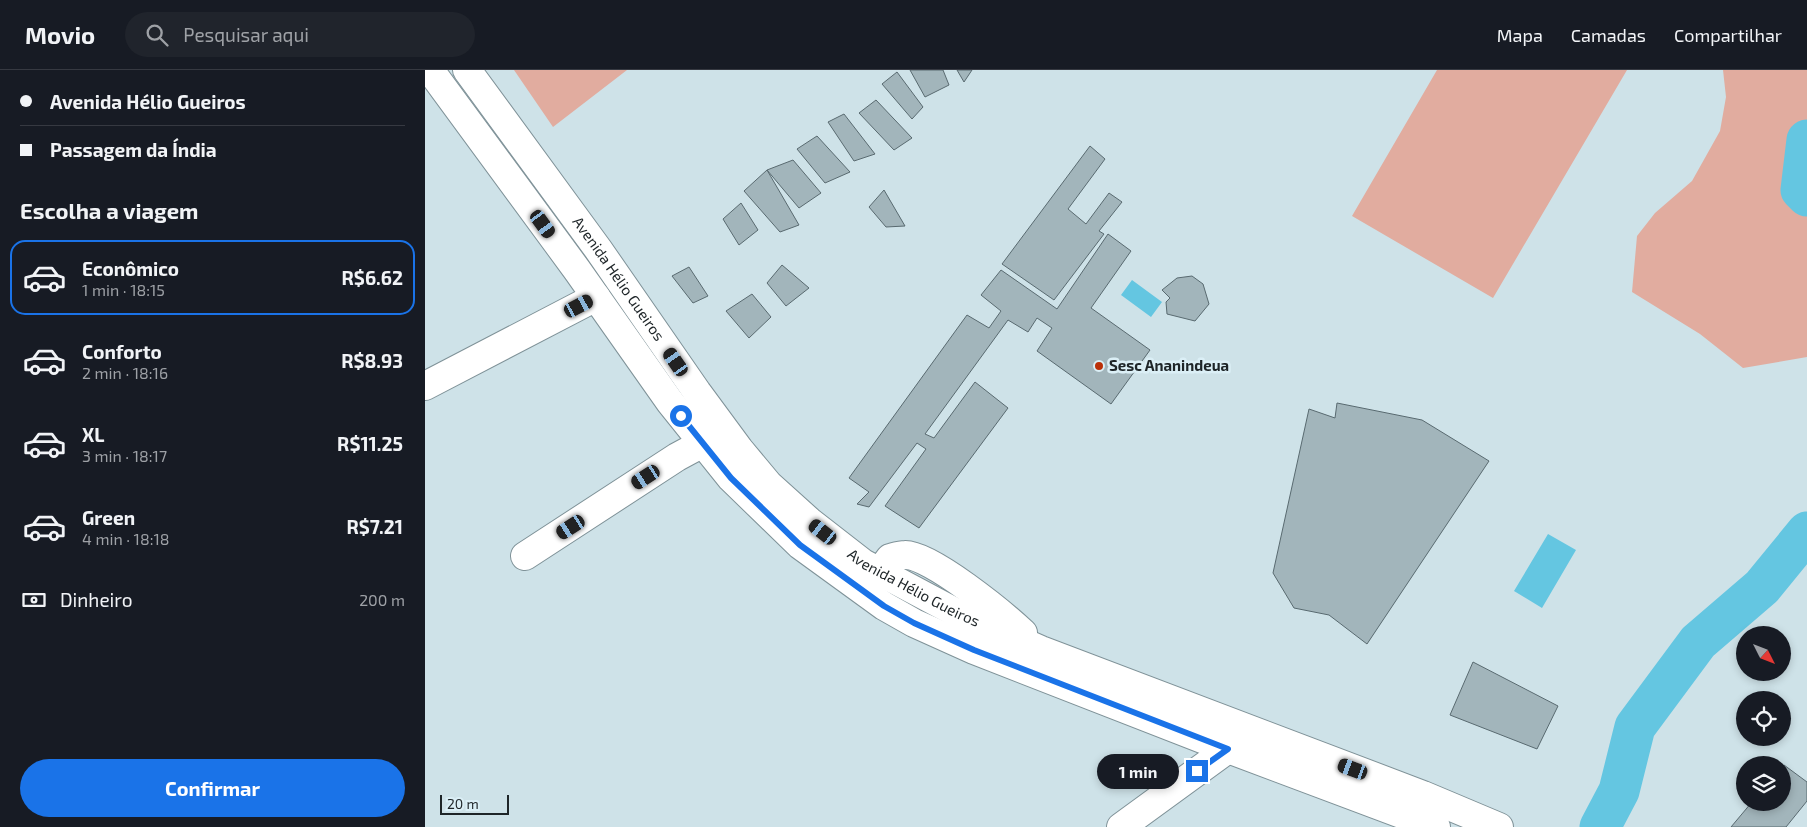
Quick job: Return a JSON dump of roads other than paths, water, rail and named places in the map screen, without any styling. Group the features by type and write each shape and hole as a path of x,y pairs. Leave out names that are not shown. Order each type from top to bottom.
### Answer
{"main road":[{"name":"Avenida Hélio Gueiros","path":"430,70 596,297 670,402 731,478 800,545 872,583 914,623 974,650 1228,749 1436,827"},
{"name":"Avenida Hélio Gueiros","path":"467,70 598,249 697,392 745,456 769,485 809,521 863,563 872,583"},
{"path":"425,386 596,297"},
{"path":"525,556 703,443"},
{"path":"872,583 890,558 906,554 925,562 953,578 987,601 1041,650 1423,795 1499,827"},
{"path":"1121,827 1228,749"}],"water":[{"path":"1132,280 1162,302 1151,317 1121,295"},
{"path":"1548,534 1576,550 1542,608 1514,591"}],"waterway":[{"path":"1807,140 1801,190 1807,196"},
{"path":"1600,827 1619,791 1635,727 1698,642 1762,587 1807,532"}],"place":[{"name":"Sesc Ananindeua","path":"1099,366"}]}
